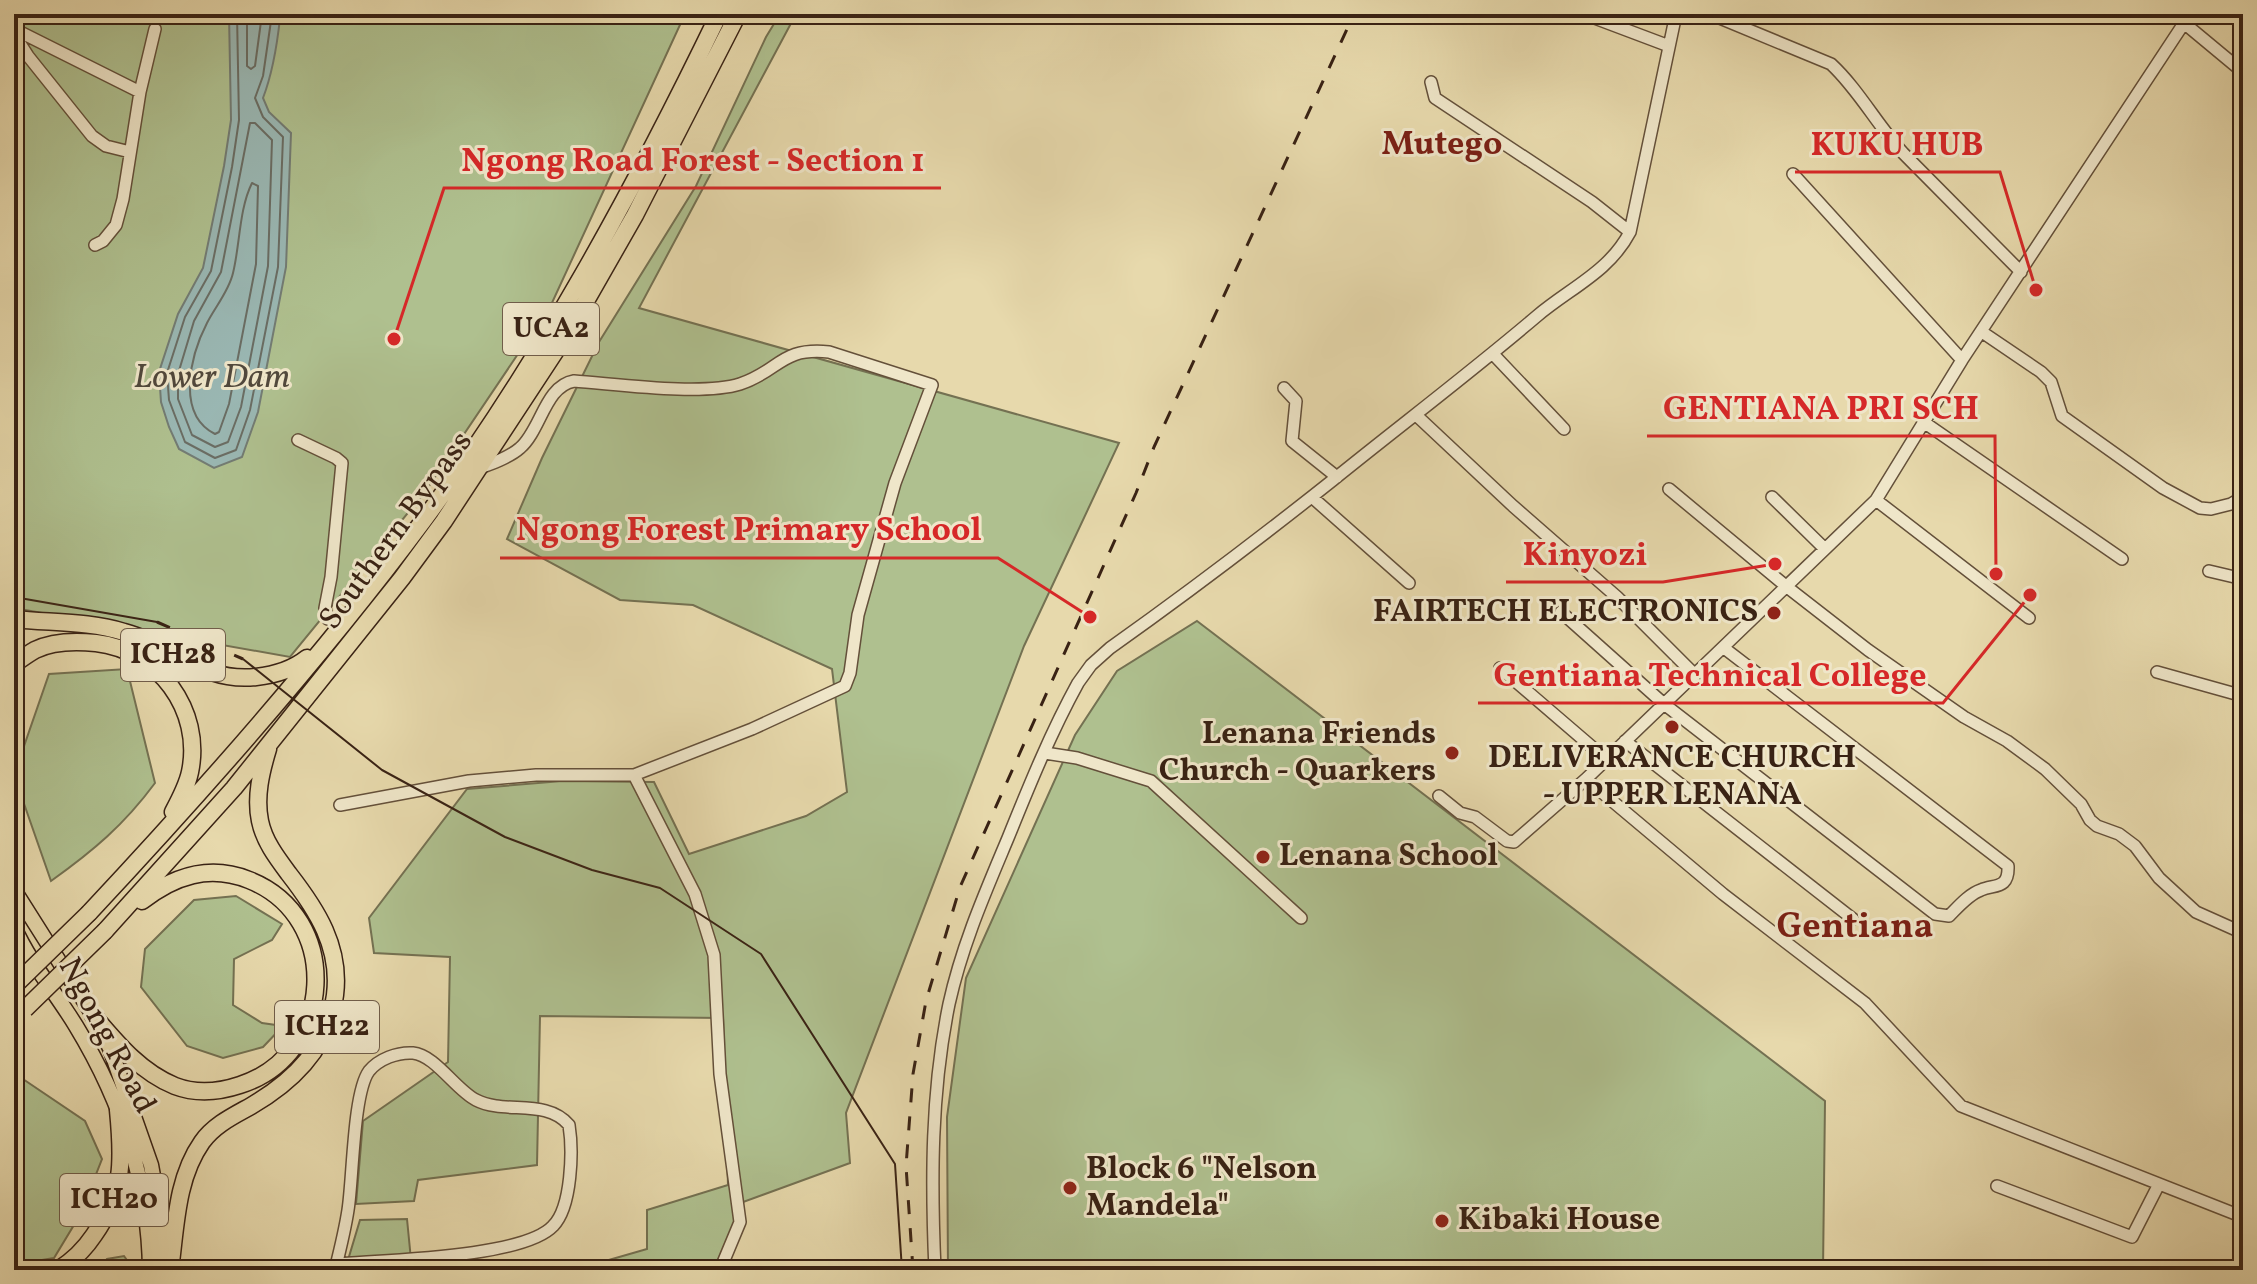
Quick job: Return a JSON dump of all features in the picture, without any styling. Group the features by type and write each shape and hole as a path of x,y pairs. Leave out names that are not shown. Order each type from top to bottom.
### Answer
{"highway":[{"name":"Southern Bypass","path":"14,986 89,913 243,744 423,521 491,423 585,273 657,140 719,14"},
{"name":"Southern Bypass","path":"20,1014 105,931 221,803 402,578 480,468 570,329 635,215 738,14"},
{"name":"ICH28","path":"14,619 125,632 148,640 193,667 232,678 263,677 283,672 298,665 324,645"},
{"path":"14,664 35,650 54,644 81,642 122,648 145,660 158,672 179,698 186,713 192,744 187,783 164,831"},
{"name":"ICH22","path":"167,1270 180,1197 193,1155 205,1138 225,1120 277,1090 302,1069 324,1037 332,1011 336,973 329,939 313,905 278,859 261,824 259,789 269,744"},
{"path":"93,1015 125,1051 151,1072 175,1086 210,1092 249,1083 278,1064 301,1037 313,1011 315,998 314,962 302,928 281,901 261,885 244,878 212,872 182,877 156,890 105,931"},
{"name":"ICH20","path":"58,1270 74,1261 86,1248 112,1207 122,1160 118,1110"}],"main road":[{"name":"Ngong Road","path":"14,890 93,1015 110,1048 151,1165 167,1270"},
{"name":"Ngong Road","path":"14,927 77,1027 118,1110 129,1138 144,1202 150,1270"}],"street":[{"path":"1584,14 1669,46"},
{"path":"935,1270 933,1120 949,1005 964,944 1065,705 1091,665 1313,498 1540,313 1603,268 1621,249 1630,232 1676,14"},
{"path":"1710,14 1831,64 1894,144 2021,272"},
{"path":"1439,796 1460,813 1475,817 1507,841 1514,842 1586,779 1876,500 1962,360 2187,19 2243,72"},
{"path":"95,245 103,241 116,225 140,92 155,29"},
{"path":"14,32 140,92"},
{"path":"14,32 28,56 92,136 106,146 130,152"},
{"path":"1431,82 1435,98 1592,202 1630,232"},
{"path":"1793,174 1962,360"},
{"path":"1982,332 2051,382 2062,416 2163,488 2200,508 2231,504 2243,497"},
{"path":"340,805 469,781 536,775 634,775 752,729 845,686 850,673 858,615 895,483 932,385 829,352 813,350 800,351 739,385 663,388 565,382 557,389 532,433 518,450 480,468"},
{"path":"1493,354 1564,429"},
{"path":"1284,388 1296,401 1292,441 1337,477"},
{"path":"1416,415 1625,605 1695,675"},
{"path":"1925,423 2122,559"},
{"path":"298,440 342,463 325,615 333,621 344,620"},
{"path":"1669,489 1868,650 2045,769 2081,804 2090,820 2135,846 2159,878 2196,912 2243,933"},
{"path":"1772,497 1825,549"},
{"path":"1313,498 1409,583"},
{"path":"1876,500 2029,618"},
{"path":"2209,571 2243,579"},
{"path":"1561,612 1664,704 1935,914 1949,916 1982,889 1995,888 2003,882 2009,873 2008,866 1724,648"},
{"path":"1500,668 1606,759"},
{"path":"2157,672 2243,696"},
{"path":"1625,741 1853,919"},
{"path":"1045,753 1077,758 1151,781 1301,918"},
{"path":"634,775 695,894 714,955 720,1074 740,1222 720,1270"},
{"path":"1586,779 1723,894 1865,1003 1961,1106 2243,1217"},
{"path":"415,1053 431,1061 455,1085 476,1100 494,1106 539,1109 554,1114 569,1125 568,1189 563,1210 554,1226 539,1236 513,1246 336,1267 348,1209 359,1095 369,1072 387,1056 415,1053"},
{"path":"1997,1186 2132,1237 2159,1184"}],"green space":[{"path":"14,14 685,14 551,305 425,492 290,657 14,608"},
{"path":"780,14 796,14 639,308 1119,443 1024,646 846,1113 850,1163 743,1202 715,1270 574,1270 647,1249 647,1210 728,1185 723,1018 540,1016 537,1165 418,1180 414,1201 356,1204 363,1121 448,1062 450,957 374,953 369,918 467,789 562,781 654,782 689,854 806,816 847,792 832,669 693,605 620,600 507,539 542,458 599,342 696,186 766,37"},
{"name":"Lenana School","path":"1197,621 1825,1101 1823,1270 948,1270 947,1117 966,978 1075,735 1117,671"},
{"path":"127,669 155,783 132,812 107,836 51,881 14,775 49,674"},
{"path":"236,896 282,924 272,940 234,959 233,1005 262,1023 283,1026 263,1047 223,1058 187,1046 141,987 145,949 194,900"},
{"path":"14,1073 85,1121 102,1159 80,1215 54,1258 18,1264 14,1263"},
{"path":"407,1219 412,1270 345,1270 360,1220"},
{"path":"124,1256 134,1270 98,1270 107,1259"}],"water":[{"name":"Lower Dam","path":"229,14 278,14 276,49 263,98 269,112 291,133 286,267 258,412 242,457 214,468 179,449 161,402 159,372 178,314 203,268 224,166 231,120"}],"tram line":[{"path":"14,597 157,622"},
{"path":"243,659 382,770 505,837 592,870 660,888 761,954 895,1164 902,1270"}],"railway":[{"path":"913,1270 906,1166 913,1074 926,1001 960,887 1154,447 1354,14"},
{"path":"157,622 243,659"}],"place":[{"name":"KUKU HUB","path":"2036,290"},
{"name":"Ngong Road Forest - Section 1","path":"394,339"},
{"name":"Kinyozi","path":"1775,564"},
{"name":"GENTIANA PRI SCH","path":"1996,574"},
{"name":"Gentiana Technical College","path":"2030,595"},
{"name":"FAIRTECH ELECTRONICS","path":"1774,613"},
{"name":"Ngong Forest Primary School","path":"1090,617"},
{"name":"DELIVERANCE CHURCH - UPPER LENANA","path":"1672,727"},
{"name":"Lenana Friends Church - Quarkers","path":"1452,753"},
{"name":"Lenana School","path":"1263,857"},
{"name":"Block 6 \"Nelson Mandela\"","path":"1070,1188"},
{"name":"Kibaki House","path":"1442,1221"}],"district":[{"name":"Mutego","path":"1442,145"},
{"name":"Gentiana","path":"1855,928"}]}
